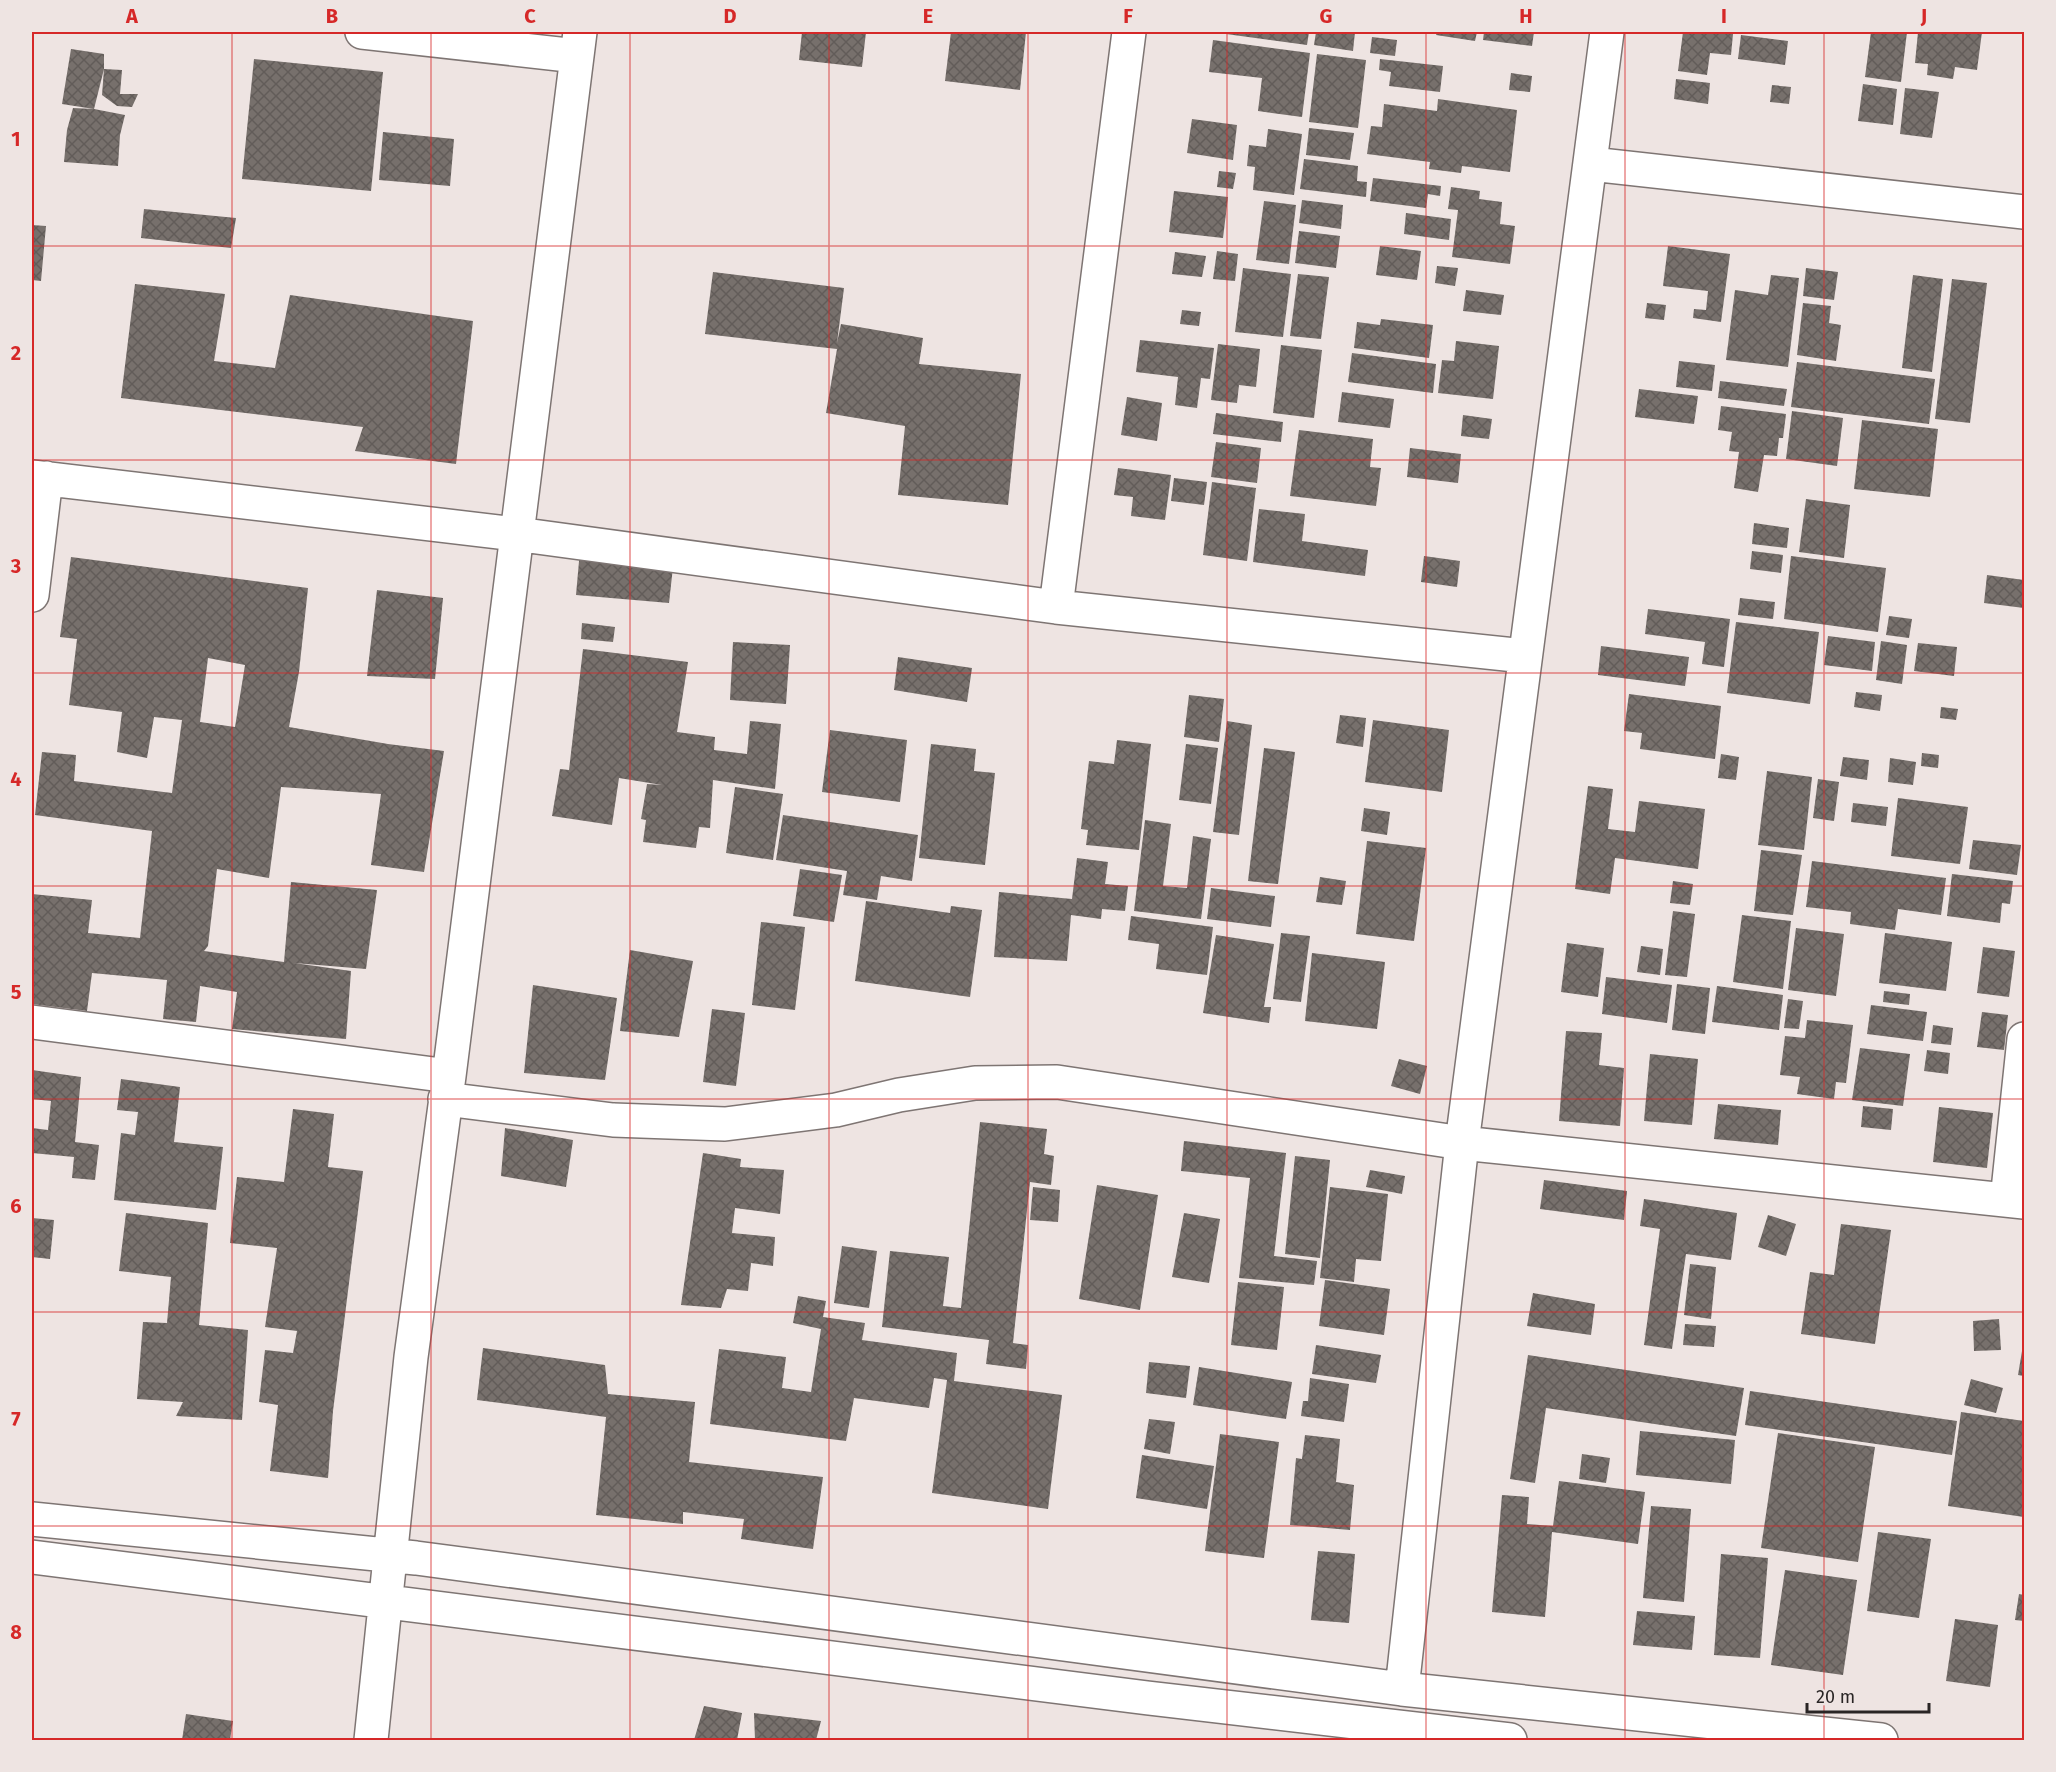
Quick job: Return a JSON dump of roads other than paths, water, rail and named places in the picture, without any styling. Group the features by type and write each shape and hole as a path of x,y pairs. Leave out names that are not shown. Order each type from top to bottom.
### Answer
{"street":[{"path":"362,32 578,44 411,1357 371,1740"},
{"path":"1056,607 1129,32"},
{"path":"1402,1689 1462,1143 1607,32"},
{"path":"1591,164 2025,212"},
{"path":"32,595 39,478 516,534 1056,607 1525,656"},
{"path":"32,1022 447,1087 613,1120 725,1124 836,1110 899,1095 975,1083 1057,1082 1462,1143 2016,1201 2025,1039"},
{"path":"32,1519 392,1556 1402,1689 1881,1740"},
{"path":"32,1557 1148,1698 1396,1734 1510,1740"}]}
